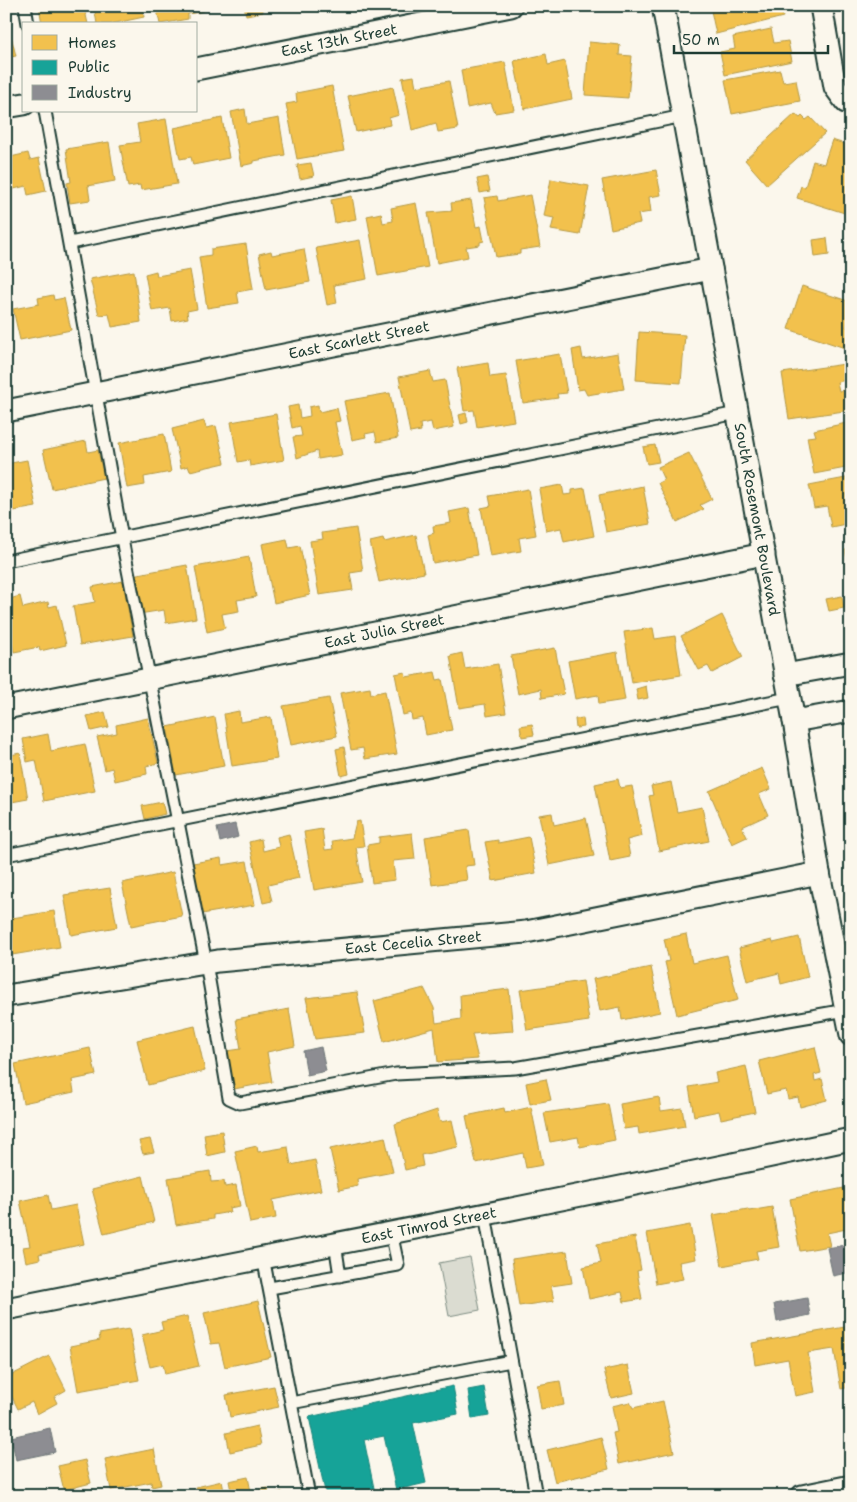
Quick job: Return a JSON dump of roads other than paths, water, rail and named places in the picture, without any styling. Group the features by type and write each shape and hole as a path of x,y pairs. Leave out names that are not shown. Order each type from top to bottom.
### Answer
{"street":[{"name":"East 13th Street","path":"198,69 511,6"},
{"name":"South Rosemont Boulevard","path":"663,6 764,554 819,873 851,1035"},
{"path":"821,6 835,87 846,102 851,103"},
{"path":"6,107 22,104"},
{"name":"East Scarlett Street","path":"6,411 711,269"},
{"name":"East Julia Street","path":"6,708 764,554"},
{"path":"785,675 851,663"},
{"path":"794,721 851,711"},
{"name":"East Cecelia Street","path":"6,996 206,964 218,960 526,932 819,873"},
{"name":"East Timrod Street","path":"6,1309 263,1257 485,1215 851,1139"},
{"path":"802,1496 851,1486"}],"lane":[{"path":"25,6 28,22"},
{"path":"45,112 122,537 206,964 229,1098 240,1103 396,1074 515,1068 846,1010"},
{"path":"70,243 683,116"},
{"path":"6,561 737,413"},
{"path":"6,854 789,698"},
{"path":"485,1215 536,1496"},
{"path":"270,1288 398,1265 391,1232"},
{"path":"335,1243 340,1276"},
{"path":"263,1257 309,1496"},
{"path":"291,1403 511,1361"}]}
